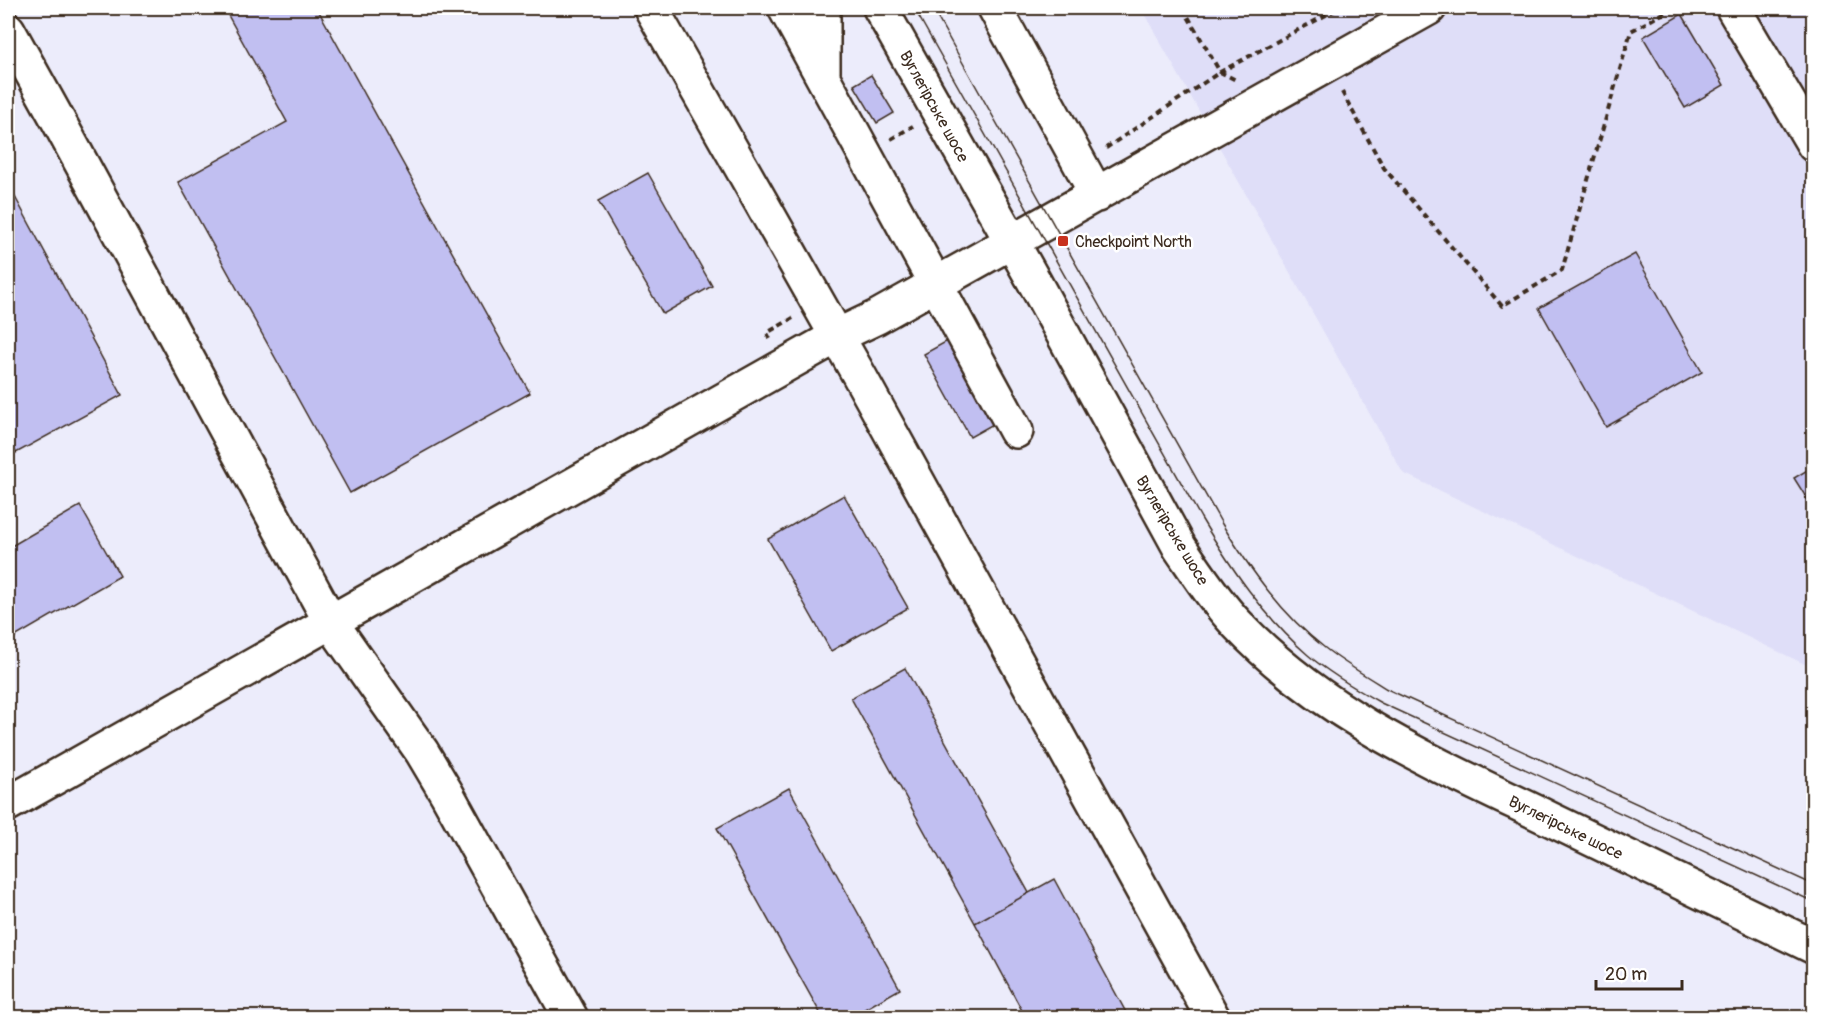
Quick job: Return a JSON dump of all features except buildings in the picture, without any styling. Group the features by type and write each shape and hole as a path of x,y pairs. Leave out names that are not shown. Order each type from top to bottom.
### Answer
{"street":[{"path":"651,8 837,336 1213,1017"},
{"path":"785,8 1016,430"},
{"path":"823,8 823,77"},
{"name":"Вуглегірське шосе","path":"880,8 1180,548 1205,586 1236,624 1278,664 1315,693 1402,746 1814,947"},
{"path":"995,8 1096,195"},
{"path":"8,804 837,336 877,317 1429,8"},
{"path":"1733,8 1814,146"},
{"path":"8,30 330,621 422,752 571,1017"}],"path":[{"path":"1184,8 1220,72 1271,97"},
{"path":"1080,166 1220,72 1338,8"},
{"path":"1341,89 1384,168 1502,306 1562,270 1631,31 1673,8"},
{"path":"865,154 938,111"}],"shaded area":[{"path":"1141,8 1813,8 1813,668 1403,473"}],"tram line":[{"path":"914,8 1201,518 1249,591 1292,640 1325,669 1381,703 1814,902"},
{"path":"932,8 1222,524 1268,590 1309,635 1332,654 1387,689 1814,885"}],"place":[{"name":"Checkpoint North","path":"1063,241"}]}
